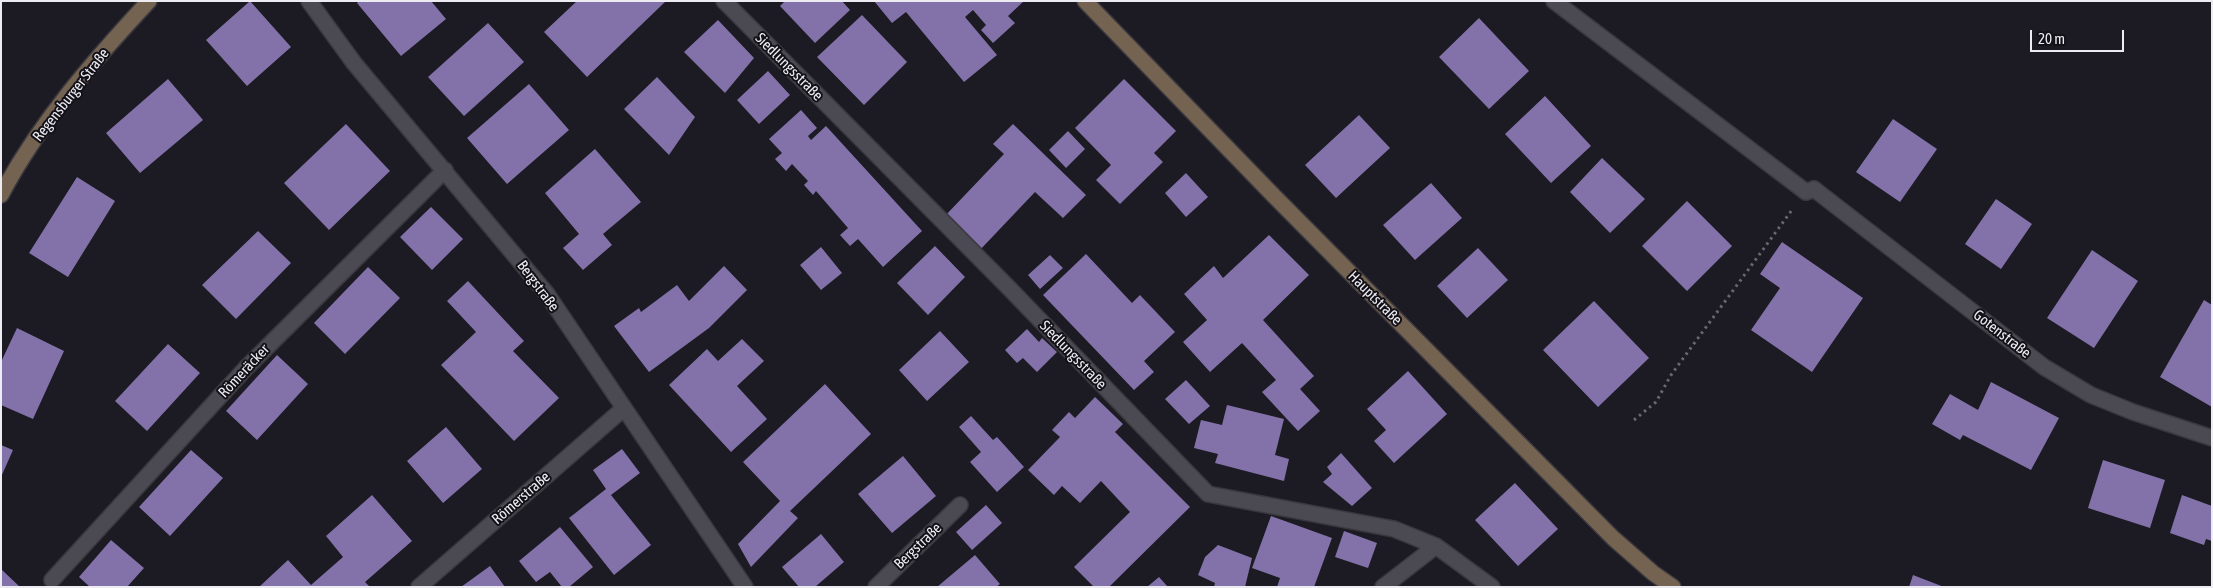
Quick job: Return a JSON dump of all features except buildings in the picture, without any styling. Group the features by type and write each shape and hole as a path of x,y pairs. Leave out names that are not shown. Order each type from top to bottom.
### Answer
{"street":[{"name":"Regensburger Straße","path":"1,195 48,120 86,72 149,1"},
{"name":"Bergstraße","path":"309,1 354,62 547,294 745,587"},
{"name":"Siedlungsstraße","path":"724,1 1008,287 1208,494 1394,529 1436,546 1492,587"},
{"name":"Hauptstraße","path":"1085,1 1613,538 1673,587"},
{"name":"Gotenstraße","path":"1554,1 2044,367 2099,398 2133,412 2212,438"},
{"name":"Römeräcker","path":"52,580 245,369 445,170"},
{"name":"Römerstraße","path":"419,587 623,408"},
{"name":"Bergstraße","path":"876,587 960,505"},
{"path":"1383,587 1436,546"}],"path":[{"path":"1634,420 1656,402 1671,375 1810,191"}]}
